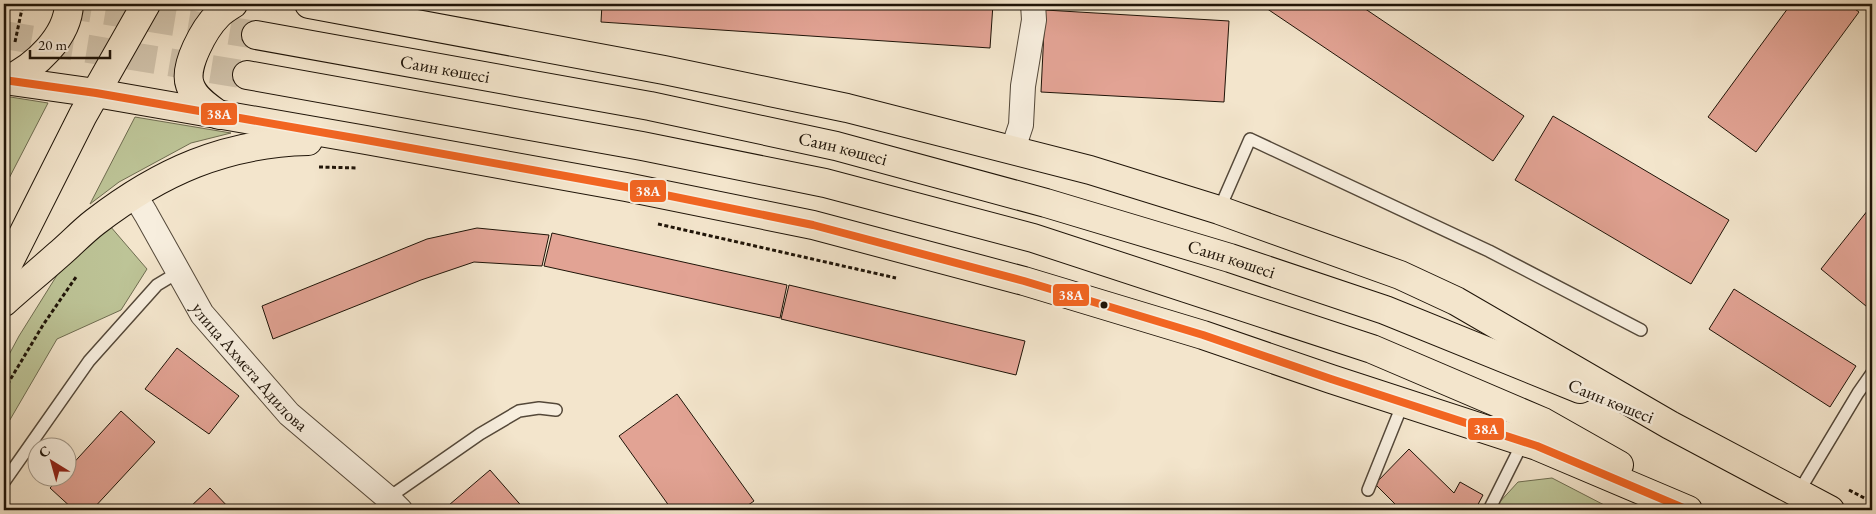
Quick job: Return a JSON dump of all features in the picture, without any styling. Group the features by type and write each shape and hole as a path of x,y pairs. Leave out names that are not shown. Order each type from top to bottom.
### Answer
{"main road":[{"path":"5,80 22,73 44,54 59,33 66,18 69,4"},
{"path":"4,272 96,93 146,4"},
{"path":"219,115 190,86 188,78 189,69 206,30 218,15 233,4"},
{"name":"Саин көшесі","path":"310,4 664,70 837,106 1090,170 1218,210 1400,275 1456,301 1670,425"},
{"path":"388,4 437,28"},
{"name":"Саин көшесі","path":"256,35 670,110 836,146 1036,200 1230,258 1385,310 1670,425"},
{"path":"247,75 642,146 825,183 1033,238 1372,349 1543,422 1699,510"},
{"path":"5,80 96,93 366,140 626,187 813,225 1024,281 1203,335 1523,442 1688,510"},
{"path":"4,302 94,222 134,194 211,156 246,147 282,142 366,140"},
{"path":"1670,425 1830,510"}],"street":[{"path":"1013,149 1021,125 1023,86 1034,20 1033,4"},
{"name":"улица Ахмета Адилова","path":"134,194 202,314 289,414 394,504"}],"lane":[{"path":"1218,210 1250,139 1489,250 1641,330"},
{"path":"4,482 89,361 157,285 178,273"},
{"path":"1798,493 1872,373"},
{"path":"1368,490 1403,402"},
{"path":"394,504 480,434 520,411 539,408 556,410"},
{"path":"1489,510 1523,442"}],"path":[{"path":"14,49 24,4"},
{"path":"313,167 365,169"},
{"path":"653,222 902,279"},
{"path":"4,390 43,325 79,274"}],"green space":[{"path":"4,96 48,103 4,188"},
{"path":"135,117 231,133 191,143 119,182 90,204"},
{"path":"110,226 147,269 121,310 57,339 4,430 4,364 59,272"},
{"path":"1552,478 1613,510 1494,510 1518,482"}],"building":[{"path":"602,4 993,4 990,48 601,22"},
{"path":"1260,4 1358,4 1524,116 1493,161"},
{"path":"1791,4 1848,4 1859,12 1756,152 1708,117"},
{"path":"1045,10 1229,21 1224,102 1041,92"},
{"path":"1553,116 1729,220 1691,284 1515,180"},
{"path":"1872,205 1872,311 1821,269"},
{"path":"477,228 549,235 542,266 474,262 421,280 273,339 262,306 427,239"},
{"path":"552,233 787,285 780,318 544,266"},
{"path":"789,285 1025,341 1016,375 781,319"},
{"path":"1734,289 1856,366 1830,407 1709,329"},
{"path":"177,348 239,396 209,434 145,389"},
{"path":"677,394 754,501 741,510 672,510 619,436"},
{"path":"121,411 155,442 92,510 74,510 50,488 52,486 78,486 78,458"},
{"path":"1409,449 1454,493 1460,482 1483,495 1475,510 1401,510 1375,484"},
{"path":"490,470 525,510 453,510 449,505"},
{"path":"210,488 231,510 187,510"}],"tunnel":[{"path":"64,4 256,35"},
{"path":"4,35 247,75"}],"transit line":[{"name":"38А","path":"4,80 96,93 366,140 626,187 813,225 1024,281 1203,335 1537,446 1688,510"}]}
